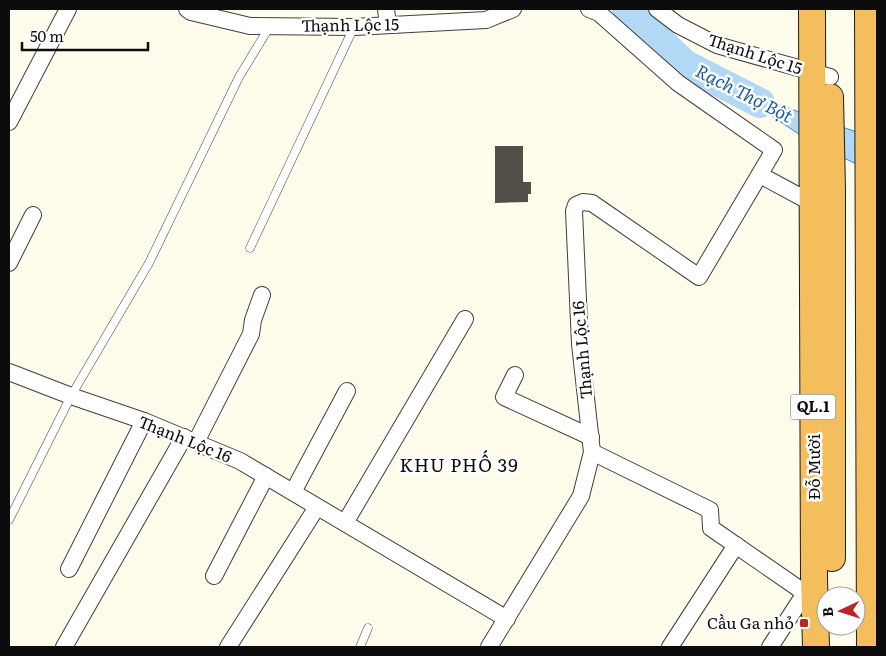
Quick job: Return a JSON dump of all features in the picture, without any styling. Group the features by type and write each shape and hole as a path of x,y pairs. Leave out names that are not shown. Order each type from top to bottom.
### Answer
{"highway":[{"name":"QL.1","path":"812,9 818,77 822,196"},
{"name":"QL.1","path":"818,77 829,9"},
{"path":"868,9 870,647"},
{"name":"Đỗ Mười","path":"817,586 822,196 813,166 818,77"}],"street":[{"path":"9,122 68,9"},
{"name":"Thạnh Lộc 15","path":"187,9 191,12 250,26 354,27 387,17 486,20 513,9"},
{"path":"589,9 599,13 678,83 774,150 760,175 822,196"},
{"name":"Thạnh Lộc 15","path":"657,9 678,25 717,45 818,77"},
{"name":"Thạnh Lộc 16","path":"489,647 581,496 591,444 580,344 574,211 576,205 583,202 592,203 699,277 760,175"},
{"path":"9,263 33,215"},
{"path":"64,647 251,334 253,320 262,295"},
{"path":"345,523 465,320"},
{"name":"Thạnh Lộc 16","path":"9,372 144,421 240,461 507,619"},
{"path":"516,375 504,397 710,510 711,528 736,545 816,588"},
{"path":"293,492 346,391"},
{"path":"69,569 144,421"},
{"path":"214,576 266,476"},
{"path":"228,647 317,507"},
{"path":"670,647 736,545"},
{"path":"770,647 816,590"}],"lane":[{"path":"9,520 71,396 149,263 239,77 270,26"},
{"path":"250,248 354,27"},
{"path":"360,647 368,628"}],"water":[{"path":"724,84 872,137 865,168 812,143"}],"building":[{"path":"495,146 523,146 523,182 531,182 531,194 528,194 528,202 495,203"}],"waterway":[{"name":"Rạch Thợ Bột","path":"627,9 684,64 760,103"}],"place":[{"name":"Cầu Ga nhỏ","path":"804,623"}],"district":[{"name":"KHU PHỐ 39","path":"459,466"}]}
